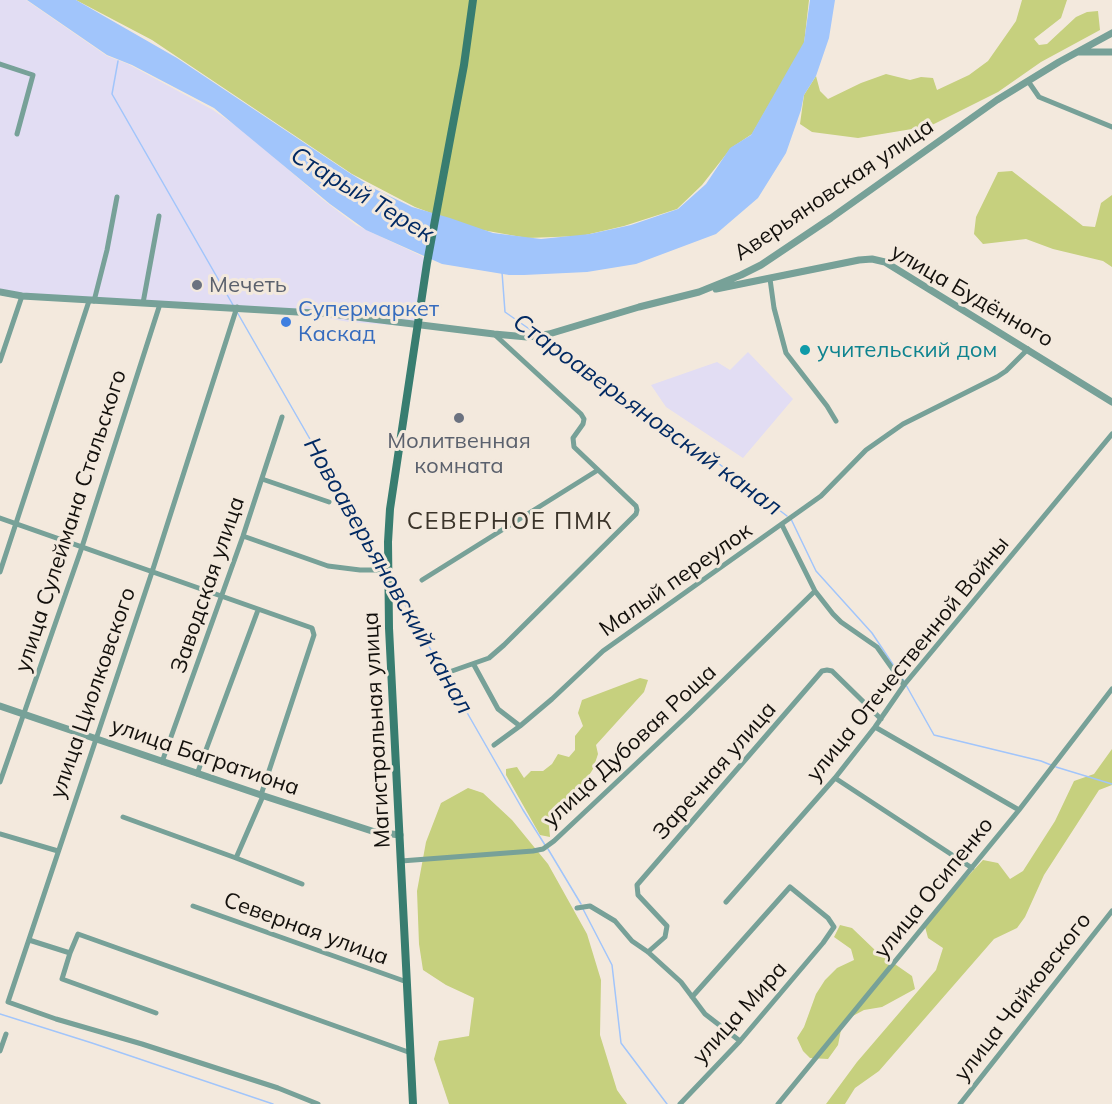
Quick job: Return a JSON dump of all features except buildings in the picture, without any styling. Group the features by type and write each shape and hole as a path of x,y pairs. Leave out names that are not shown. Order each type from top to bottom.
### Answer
{"main road":[{"name":"Магистральная улица","path":"413,1104 387,570 390,509 427,263 474,0"}],"street":[{"name":"Аверьяновская улица","path":"0,292 22,296 91,301 237,307 332,314 527,337 549,334 699,292 761,265 988,106 1112,33"},
{"path":"1077,52 1112,52"},
{"path":"0,65 33,75 17,134"},
{"path":"1028,81 1039,97 1112,127"},
{"path":"0,572 107,250 117,197"},
{"path":"143,303 159,216"},
{"name":"улица Будённого","path":"699,292 860,260 872,259 885,262 1112,402"},
{"path":"770,279 774,308 786,353 836,421"},
{"path":"0,361 22,296"},
{"name":"улица Сулеймана Стальского","path":"0,782 82,547 160,304"},
{"name":"улица Циолковского","path":"237,307 152,572 94,738 8,1002 278,1088 318,1104"},
{"path":"452,671 489,658 636,514 636,506 574,447 572,442 583,424 584,418 581,414 494,334"},
{"name":"Малый переулок","path":"494,745 552,699 603,651 821,496 866,450 903,424 997,377 1028,349"},
{"name":"Заводская улица","path":"162,762 222,597 282,417"},
{"name":"улица Отечественной Войны","path":"726,902 835,778 904,685 1112,434"},
{"path":"422,580 598,470"},
{"path":"262,479 329,502"},
{"path":"0,518 312,628 314,635 262,796 236,858"},
{"path":"782,525 815,591 841,622 877,647 904,685"},
{"path":"243,536 328,566 360,570 387,570"},
{"name":"улица Дубовая Роща","path":"401,861 543,849 689,714 815,591"},
{"path":"197,774 258,609"},
{"path":"474,665 498,709 520,726"},
{"name":"Заречная улица","path":"648,952 665,937 667,926 638,895 637,885 822,671 832,671 881,719"},
{"name":"улица Осипенко","path":"778,1104 1019,810 1112,689"},
{"name":"улица Багратиона","path":"0,706 262,796 375,832 400,835"},
{"path":"875,727 1019,810"},
{"path":"835,778 972,868"},
{"path":"123,817 302,884"},
{"path":"0,834 58,851"},
{"name":"улица Мира","path":"680,1104 740,1041 834,927 828,918 789,887 692,997"},
{"name":"Северная улица","path":"194,906 407,982"},
{"path":"577,908 590,906 615,921 632,941 648,952 681,982 705,1014 740,1041"},
{"name":"улица Чайковского","path":"960,1104 1112,911"},
{"path":"156,1013 62,979 78,934 411,1053"},
{"path":"29,940 70,953"},
{"path":"0,1051 6,1034"}],"shaded area":[{"path":"0,0 26,0 107,56 128,64 213,110 245,132 322,199 356,225 430,260 419,327 349,322 274,309 71,298 0,291"},
{"path":"748,352 793,399 743,458 666,407 651,385 717,362 730,370"}],"green space":[{"path":"76,0 809,0 804,44 752,134 731,148 702,185 677,209 624,226 581,236 527,238 471,228 415,207 352,174 152,40"},
{"path":"1022,0 1067,0 1061,18 1034,39 1039,45 1047,44 1076,17 1087,12 1098,11 1100,30 1041,62 998,92 930,126 858,138 812,132 800,124 804,95 816,76 820,91 828,99 886,74 910,80 921,77 933,78 937,90 969,75 988,61 1016,21"},
{"path":"1012,171 1083,226 1095,227 1101,203 1112,195 1112,267 1103,261 1053,249 1026,239 983,244 974,234 976,217 998,172"},
{"path":"640,678 648,680 644,692 596,745 598,754 593,769 579,791 564,800 554,813 549,826 550,837 540,835 506,775 506,769 517,767 524,778 531,771 543,771 552,764 558,754 569,757 575,750 575,736 583,726 578,713 582,700"},
{"path":"1112,749 1112,785 1099,790 1044,875 1025,917 1017,928 994,939 879,1071 855,1088 845,1104 826,1104 857,1062 936,970 943,948 928,938 924,923 983,860 998,863 1010,879 1023,871 1055,821 1074,781 1094,774"},
{"path":"468,788 483,793 512,820 548,864 587,934 601,980 600,1035 617,1090 627,1104 449,1104 434,1059 439,1041 469,1036 474,998 446,985 423,970 419,944 417,891 426,842 441,803"},
{"path":"840,925 852,928 876,951 912,976 915,989 882,1007 864,1010 849,1018 841,1030 838,1045 828,1059 810,1058 803,1051 797,1038 804,1027 816,994 837,968 854,960 851,949 834,937"}],"water":[{"name":"Старый Терек","path":"27,0 76,0 177,58 375,189 412,207 493,233 541,239 590,234 631,225 678,209 706,184 730,148 751,135 804,42 810,0 835,0 829,38 816,76 804,95 786,153 758,198 716,234 636,264 587,272 509,275 442,264 366,230 330,204 214,108 132,65 107,55"}],"waterway":[{"name":"Новоаверьяновский канал","path":"118,61 112,94 233,305"},
{"name":"Староаверьяновский канал","path":"502,272 505,312 535,333"},
{"name":"Новоаверьяновский канал","path":"237,312 384,568"},
{"name":"Староаверьяновский канал","path":"541,337 714,460 787,516"},
{"name":"Староаверьяновский канал","path":"791,519 816,571 872,633 904,681"},
{"name":"Новоаверьяновский канал","path":"392,582 545,845"},
{"name":"Староаверьяновский канал","path":"906,685 934,735 1051,765"},
{"name":"Староаверьяновский канал","path":"1056,767 1112,784"},
{"name":"Новоаверьяновский канал","path":"548,849 581,904"},
{"name":"Новоаверьяновский канал","path":"583,909 612,965 621,1043 667,1104"},
{"path":"0,1014 273,1104"}],"place":[{"name":"Мечеть","path":"197,285"},
{"name":"Супермаркет Каскад","path":"286,322"},
{"name":"учительский дом","path":"805,350"},
{"name":"Молитвенная комната","path":"459,418"}],"district":[{"name":"СЕВЕРНОЕ ПМК","path":"510,522"}]}
